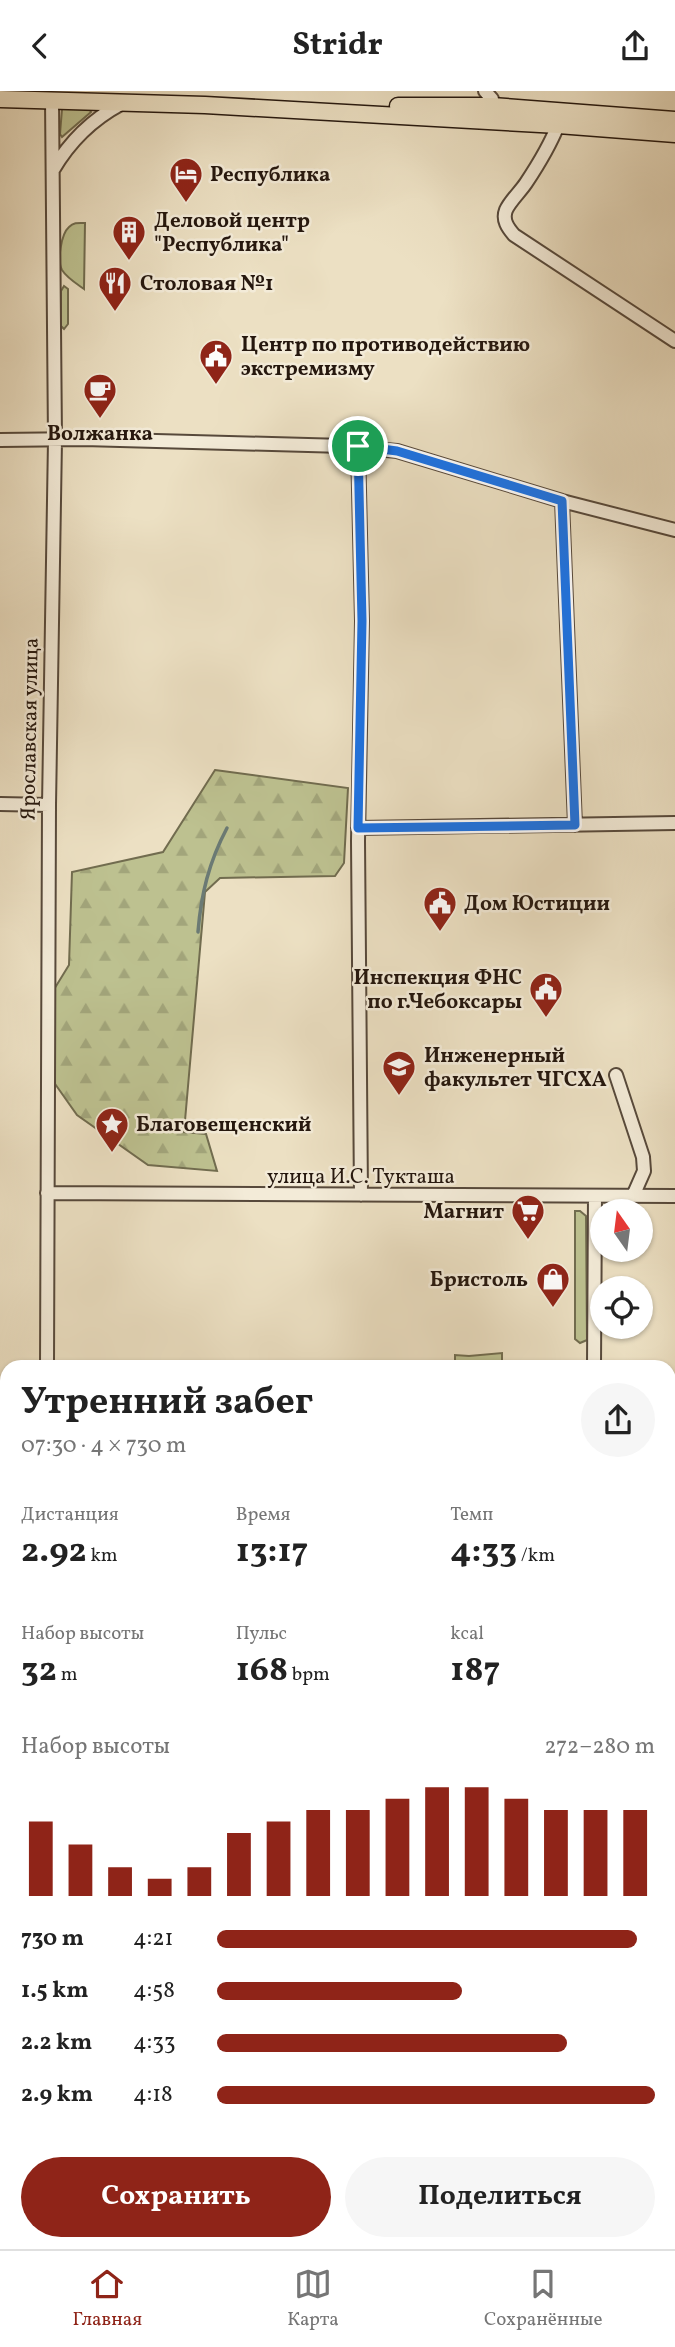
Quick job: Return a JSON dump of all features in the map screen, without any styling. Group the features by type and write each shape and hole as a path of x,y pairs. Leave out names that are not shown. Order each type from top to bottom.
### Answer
{"main road":[{"path":"107,91 205,101 383,111 675,134"},
{"path":"0,99 52,95 125,101 205,101"},
{"path":"383,111 492,107 675,120"}],"street":[{"path":"485,91 492,99 492,107"},
{"name":"Ярославская улица","path":"47,1360 49,805 55,440 52,95"},
{"path":"52,171 62,154 86,127 125,101"},
{"path":"558,125 534,170 506,210 507,226 513,236 675,341"},
{"path":"0,440 358,446 397,451 562,501 675,530"},
{"path":"358,446 362,621 358,828 361,1195"},
{"path":"562,501 575,825"},
{"path":"0,804 49,805"},
{"path":"358,828 675,823"},
{"path":"616,1075 643,1157 644,1171 633,1196"},
{"name":"улица И.С. Тукташа","path":"47,1193 675,1196"},
{"path":"594,1360 595,1196"}],"green space":[{"path":"62,109 89,109 91,112 62,137"},
{"path":"85,223 84,289 62,270 60,254 66,230 73,224"},
{"path":"64,286 68,289 68,324 64,329 61,326 61,291"},
{"path":"215,770 348,788 344,863 335,876 220,878 205,892 184,1132 206,1134 217,1171 148,1165 77,1115 53,1081 53,991 69,965 72,872 163,852"},
{"path":"575,1211 586,1216 587,1340 580,1343 575,1339"},
{"path":"502,1353 502,1360 455,1360 455,1355"}],"waterway":[{"path":"198,932 207,879 227,828"}],"place":[{"name":"Республика","path":"186,204"},
{"name":"Деловой центр \"Республика\"","path":"129,262"},
{"name":"Столовая №1","path":"115,313"},
{"name":"Центр по противодействию экстремизму","path":"216,386"},
{"name":"Волжанка","path":"100,420"},
{"name":"Дом Юстиции","path":"440,933"},
{"name":"Инспекция ФНС по г.Чебоксары","path":"546,1019"},
{"name":"Инженерный факультет ЧГСХА","path":"399,1097"},
{"name":"Благовещенский","path":"112,1154"},
{"name":"Магнит","path":"528,1241"},
{"name":"Бристоль","path":"553,1309"}],"route":[{"path":"358,446 397,451 562,501 575,825 358,828 362,621 358,446"}]}
